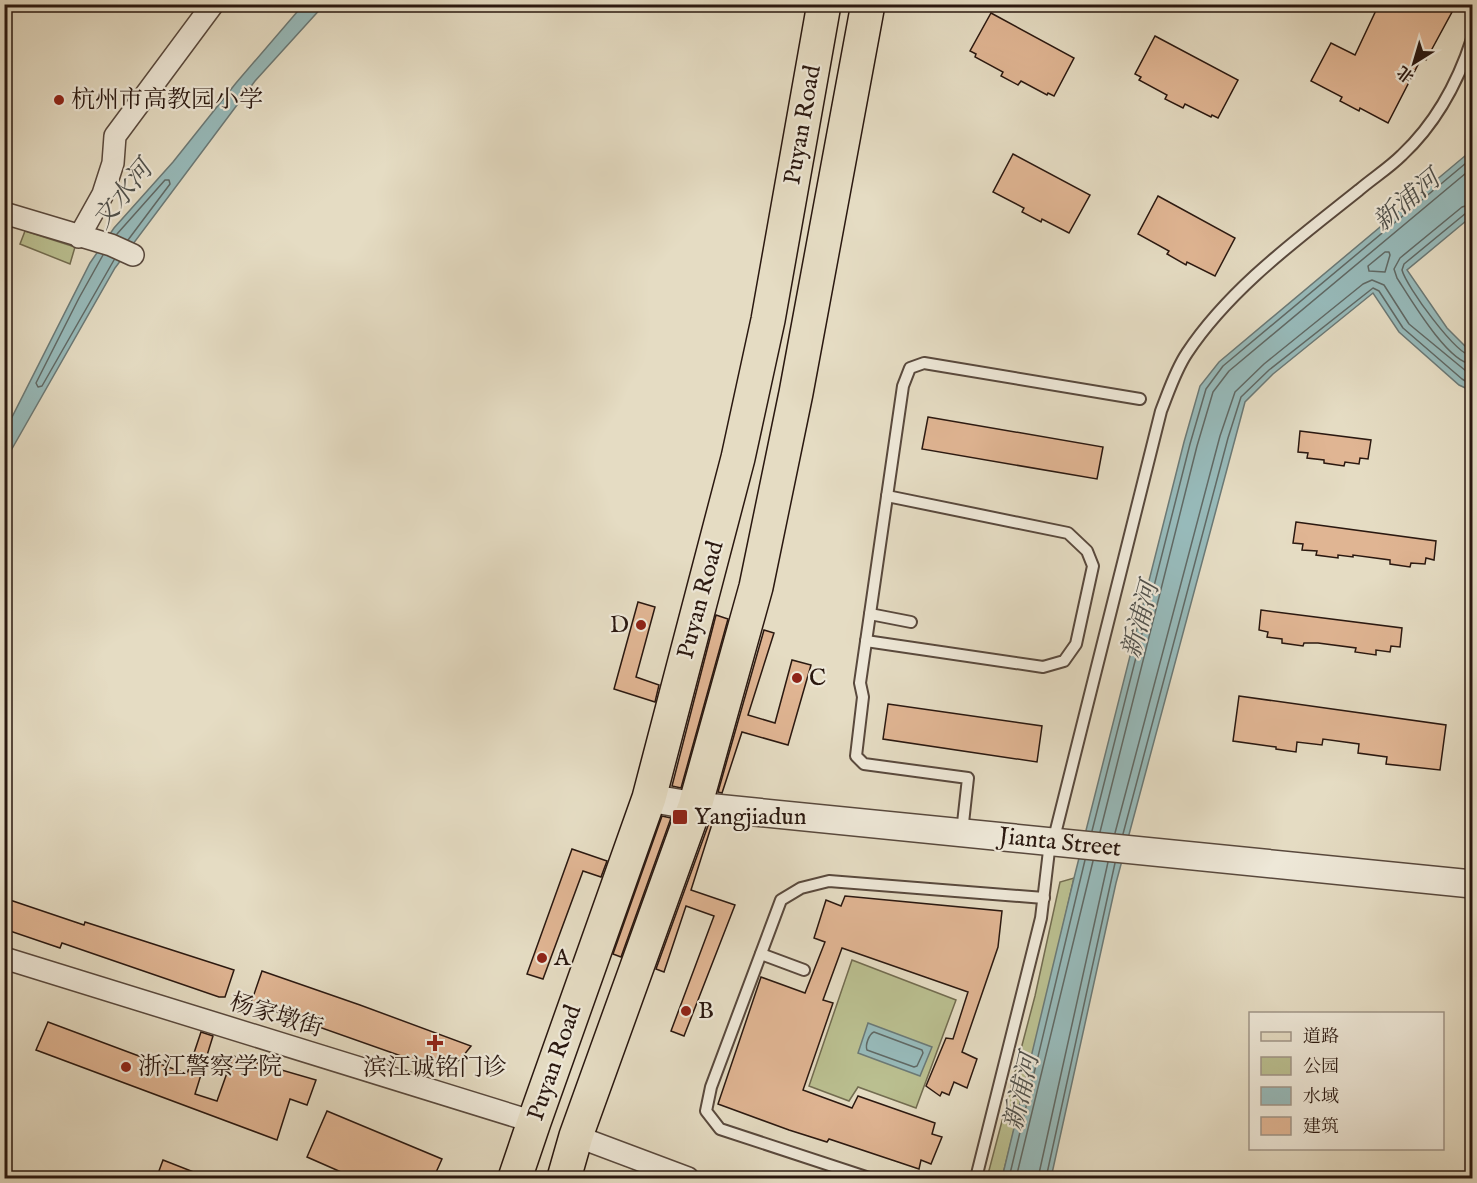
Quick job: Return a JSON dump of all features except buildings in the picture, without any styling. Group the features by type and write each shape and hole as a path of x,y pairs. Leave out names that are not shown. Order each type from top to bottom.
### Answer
{"main road":[{"name":"Puyan Road","path":"515,1179 648,798 741,447 768,320 824,4"},
{"name":"Puyan Road","path":"564,1179 576,1136 635,978 695,806 756,587 796,393 868,4"}],"street":[{"path":"88,239 113,163 115,136 213,4"},
{"path":"4,213 133,255"},
{"name":"Jianta Street","path":"648,798 695,806 1473,884"},
{"name":"杨家墩街","path":"4,958 534,1122"},
{"path":"576,1136 688,1179"}],"lane":[{"path":"976,1179 1044,898 1060,843 1161,411 1177,370 1199,336 1257,274 1402,155 1430,123 1444,102 1473,39"},
{"path":"962,832 968,778 864,764 856,756 863,697 860,683 903,386 910,368 924,363 1140,399"},
{"path":"866,642 1043,667 1064,661 1076,644 1093,566 1087,551 1068,533 887,496"},
{"path":"870,614 911,622"},
{"path":"869,1179 720,1129 706,1112 711,1087 781,900 801,888 829,881 1044,898"},
{"path":"761,954 804,970"}],"green space":[{"path":"25,231 75,247 70,264 20,244"},
{"path":"1074,878 1002,1178 987,1178 1035,996 1060,882"},
{"path":"852,960 956,1000 916,1108 858,1087 849,1101 809,1086"}],"water":[{"path":"303,5 324,5 255,81 115,268 5,461 5,431 90,263 114,228 173,162 236,83"},
{"name":"新浦河","path":"1472,150 1472,216 1407,270 1447,328 1472,353 1472,391 1459,385 1399,332 1373,293 1273,374 1245,402 1116,883 1051,1178 1002,1178 1074,878 1200,386 1219,362"},
{"path":"868,1023 932,1047 920,1076 858,1053"}],"place":[{"name":"杭州市高教园小学","path":"59,100"},
{"name":"D","path":"641,625"},
{"name":"C","path":"797,678"},
{"name":"Yangjiadun","path":"680,817"},
{"name":"A","path":"542,958"},
{"name":"B","path":"686,1011"},
{"name":"滨江诚铭门诊","path":"435,1043"},
{"name":"浙江警察学院","path":"126,1067"}],"water label":[{"name":"文水河","path":"123,195"}]}
